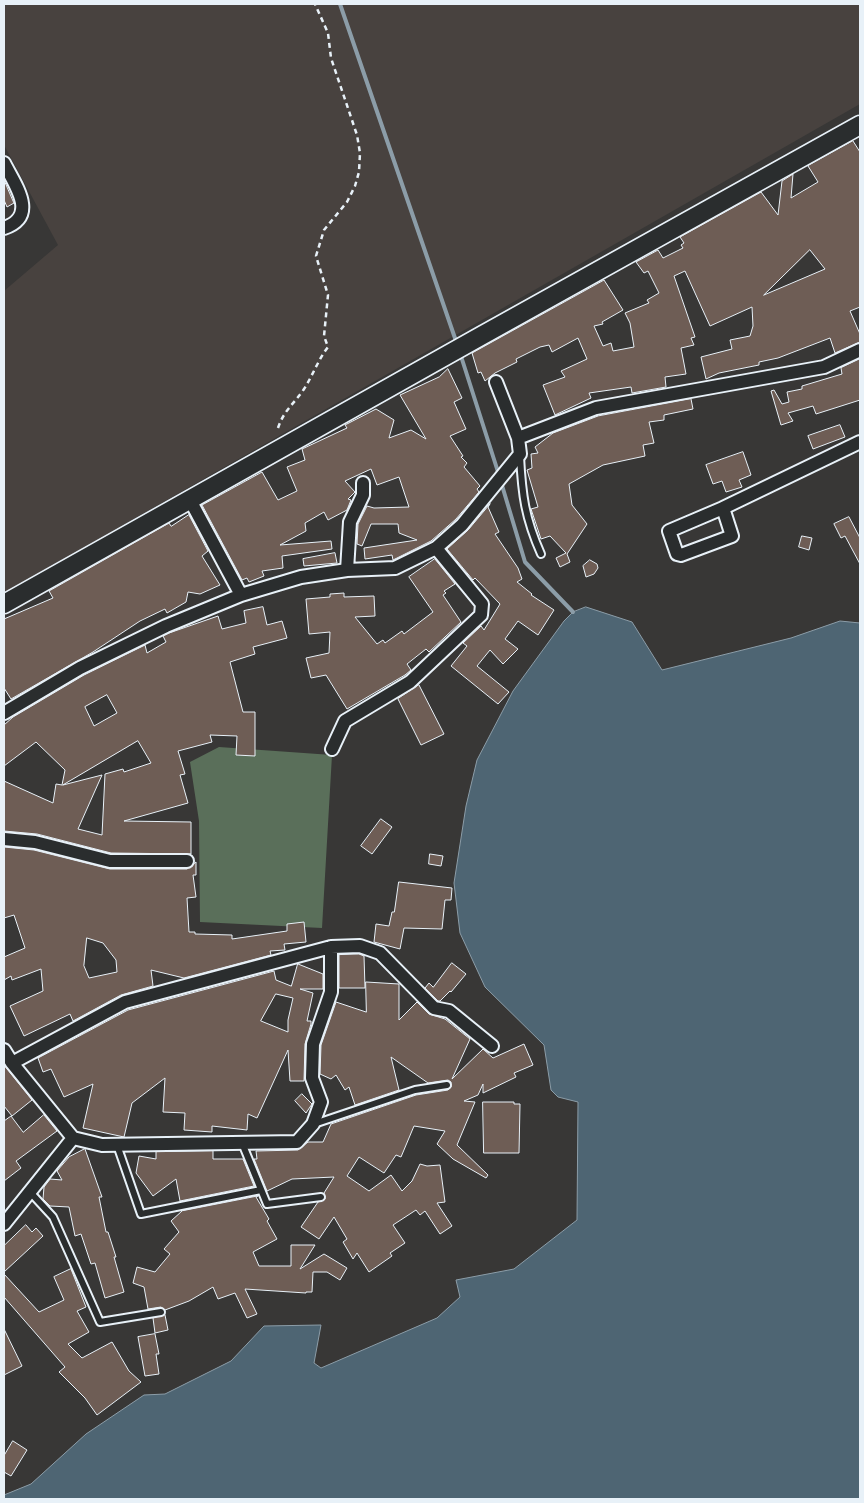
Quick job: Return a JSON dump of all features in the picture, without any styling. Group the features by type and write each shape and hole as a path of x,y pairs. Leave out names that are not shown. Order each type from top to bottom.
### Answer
{"street":[{"path":"4,604 860,125"},
{"path":"4,162 23,202 22,214 15,224 4,228"},
{"path":"518,438 596,408 824,367 860,350"},
{"path":"4,713 80,668 166,626 241,595 301,577 347,570 395,568 436,548 462,525 486,493 516,459 518,438 496,382"},
{"path":"723,508 732,536 682,555 677,554 669,531 723,508 860,442"},
{"path":"347,570 350,522 362,495 362,483"},
{"path":"190,500 241,595"},
{"path":"332,749 345,721 410,682 478,621 481,615 482,604 436,548"},
{"path":"4,839 35,842 110,861 187,861"},
{"path":"12,1063 126,1002 331,947 360,946 380,953 434,1008 449,1011 492,1046"},
{"path":"4,1050 12,1063 73,1138 102,1145 298,1142 313,1124 321,1102 312,1078 314,1044 331,992 331,947"},
{"path":"4,1224 73,1138"}],"lane":[{"path":"516,459 528,526 542,554"},
{"path":"313,1124 415,1090 447,1085"},
{"path":"242,1143 267,1204 321,1197"},
{"path":"117,1145 141,1214 261,1190"},
{"path":"29,1192 53,1217 100,1322 161,1312"}],"path":[{"path":"278,428 282,414 304,389 319,358 328,347 324,336 328,295 316,256 324,230 347,202 359,172 360,154 356,136 331,58 328,33 315,4"}],"shaded area":[{"path":"4,4 860,4 860,104 4,593 4,291 58,245 4,145"}],"green space":[{"path":"219,747 332,755 322,928 200,922 199,821 190,762"}],"water":[{"path":"586,607 632,622 662,670 791,638 840,621 860,623 860,1499 4,1499 4,1495 31,1484 86,1434 144,1395 165,1394 231,1361 264,1326 321,1325 314,1363 321,1368 437,1318 460,1297 456,1280 514,1269 577,1220 578,1102 558,1097 551,1090 544,1045 485,987 460,933 454,883 466,806 477,760 513,691 564,621 573,612"}],"building":[{"path":"853,141 860,152 860,307 850,311 860,334 860,342 835,353 830,338 778,358 759,362 759,365 719,373 706,379 701,357 732,349 730,340 750,336 753,326 752,307 710,326 685,271 674,276 695,337 691,338 694,345 681,348 686,374 665,377 666,387 632,393 631,387 589,393 591,398 555,415 543,385 565,377 561,371 587,359 578,338 552,352 549,345 540,347 516,359 517,362 495,373 485,381 481,372 478,373 472,353 604,280 623,310 602,322 603,324 594,326 603,346 611,343 613,351 634,347 630,323 625,313 649,303 647,300 659,293 648,271 644,273 636,262 658,250 663,258 683,248 681,245 684,243 680,237 761,192 778,215 782,181 793,174 791,198 818,182 808,166","holes":["810,250 825,269 764,295"]},
{"path":"4,180 14,203 7,207 4,200"},
{"path":"860,359 860,400 816,414 813,406 788,413 793,421 781,425 771,391 774,390 782,404 789,402 787,392 802,389 802,386 842,374 841,368"},
{"path":"448,369 462,398 454,402 466,429 450,436 463,456 461,457 467,463 464,467 480,486 477,489 479,492 456,519 431,541 393,560 392,555 365,559 364,548 417,540 399,533 398,524 371,524 362,546 357,544 358,524 367,506 374,508 409,507 399,477 377,485 371,469 345,481 355,492 348,499 351,500 347,510 328,520 324,512 305,523 306,531 280,545 331,541 332,549 282,556 283,568 262,571 264,576 249,582 247,578 242,580 202,505 262,472 278,500 297,491 287,467 305,460 302,449 347,428 345,425 376,409 394,420 389,438 411,430 426,439 400,395 439,377"},
{"path":"691,399 693,409 664,415 664,420 649,422 654,443 643,445 645,456 603,465 569,484 572,505 587,524 567,554 570,562 560,567 556,558 566,553 550,536 541,539 531,509 538,507 527,470 532,468 531,454 538,453 535,447 553,433 598,416"},
{"path":"840,425 845,437 813,449 808,436"},
{"path":"743,452 751,475 739,480 742,487 726,492 722,481 713,484 706,465"},
{"path":"490,504 488,507 499,532 495,534 518,568 522,579 517,582 531,595 554,610 538,635 518,621 505,639 518,649 503,664 490,650 477,666 509,692 498,704 451,666 467,646 463,643 481,626 484,630 500,604 475,578 473,580 447,549 468,530"},
{"path":"189,515 208,551 202,556 220,585 200,594 188,592 186,602 167,613 165,609 140,621 93,652 11,699 4,688 4,619 53,598 49,591 169,523 171,526"},
{"path":"849,517 860,538 860,564 845,536 841,538 834,524"},
{"path":"802,536 812,538 809,550 799,547"},
{"path":"335,553 337,563 304,566 303,559"},
{"path":"435,559 455,584 444,591 446,593 443,595 461,622 429,652 426,649 407,664 411,670 405,675 347,709 326,675 311,678 306,658 329,653 330,632 309,634 306,599 330,597 330,594 344,593 344,597 374,596 375,616 355,617 377,644 383,640 385,643 402,631 404,634 433,612 409,577"},
{"path":"590,560 597,564 598,568 594,574 586,577 583,566"},
{"path":"263,607 267,625 282,621 287,638 253,647 255,654 230,662 243,712 255,712 255,756 236,755 237,736 210,735 212,742 178,751 185,774 180,775 188,803 124,821 191,822 191,854 111,853 37,834 4,831 4,781 53,803 56,784 62,785 65,770 36,742 4,766 4,725 13,717 84,675 145,645 147,653 166,642 163,636 169,633 218,616 222,629 246,623 244,611","holes":["107,695 117,713 94,726 85,707","138,741 151,763 124,772 123,769 105,774 102,835 78,829 102,775 63,785"]},
{"path":"419,685 444,734 421,745 398,699"},
{"path":"381,819 392,827 372,854 361,846"},
{"path":"4,847 34,850 110,869 187,869 196,862 196,875 193,875 196,897 187,898 189,932 195,932 195,934 232,935 232,939 287,931 287,924 304,922 306,942 284,944 285,950 270,951 271,955 184,978 151,970 153,986 121,995 73,1021 70,1014 24,1036 10,1006 43,991 41,969 12,980 11,976 4,980 4,957 25,948 14,915 4,918","holes":["87,938 103,943 116,960 117,972 89,978 84,966"]},
{"path":"430,854 443,856 441,866 429,864"},
{"path":"399,882 452,888 451,900 445,900 442,929 404,928 400,949 374,942 376,924 389,926 392,912 394,912"},
{"path":"359,954 364,956 365,988 339,988 339,955"},
{"path":"452,963 466,974 451,992 438,1001 425,988 429,983 433,987"},
{"path":"298,964 323,974 323,989 300,989 313,993 307,1021 311,1021 311,1024 305,1044 304,1081 290,1081 288,1050 257,1118 248,1114 247,1130 212,1126 212,1132 184,1130 185,1113 163,1112 165,1078 132,1103 124,1137 83,1128 93,1084 64,1097 51,1069 43,1072 38,1058 128,1010 274,971 276,980 291,986","holes":["276,994 293,998 288,1020 288,1032 261,1021"]},
{"path":"366,982 399,984 399,1020 417,1002 429,1014 445,1019 470,1039 452,1079 483,1049 493,1058 524,1044 533,1065 514,1073 516,1077 483,1093 483,1084 478,1095 464,1101 475,1102 457,1145 488,1175 486,1178 453,1159 437,1144 445,1131 414,1126 401,1157 396,1155 384,1173 359,1157 347,1176 369,1191 391,1175 402,1191 412,1181 420,1164 427,1166 440,1165 445,1202 437,1203 452,1226 440,1234 425,1211 420,1215 416,1210 393,1225 405,1243 390,1253 392,1256 369,1272 357,1253 353,1259 343,1242 347,1239 334,1217 319,1239 301,1227 318,1202 325,1199 324,1193 334,1177 292,1179 267,1191 254,1159 257,1159 256,1151 298,1150 308,1142 323,1142 331,1124 416,1095 448,1090 451,1087 451,1082 448,1080 428,1083 391,1057 399,1090 355,1105 349,1087 345,1090 336,1075 331,1079 320,1074 321,1045 336,1002 366,1012"},
{"path":"4,1065 32,1100 12,1116 4,1106"},
{"path":"302,1094 312,1104 306,1113 295,1101"},
{"path":"483,1102 514,1102 514,1104 520,1104 519,1153 484,1153"},
{"path":"44,1115 57,1131 16,1161 21,1168 4,1181 4,1121 11,1116 23,1132"},
{"path":"85,1149 102,1197 99,1197 106,1232 108,1232 116,1257 114,1257 124,1292 105,1298 95,1263 91,1264 81,1234 75,1236 69,1207 50,1206 43,1199 44,1187 50,1179 62,1180 57,1171 69,1157"},
{"path":"213,1151 213,1159 243,1159 254,1186 180,1201 176,1179 153,1196 136,1173 139,1156 156,1159 156,1152"},
{"path":"258,1196 256,1197 269,1219 267,1221 277,1239 253,1252 259,1266 291,1266 291,1245 315,1245 300,1269 324,1254 347,1268 340,1280 327,1272 313,1272 312,1292 245,1289 257,1314 247,1318 235,1293 218,1299 213,1287 189,1301 165,1310 161,1307 148,1309 144,1287 133,1283 137,1267 155,1272 170,1254 164,1249 179,1232 171,1221 182,1211"},
{"path":"26,1225 32,1232 36,1228 43,1236 4,1272 4,1246"},
{"path":"71,1269 86,1307 77,1311 89,1332 68,1344 82,1358 112,1342 129,1371 141,1382 97,1415 85,1398 59,1372 65,1367 4,1297 4,1274 39,1312 64,1300 54,1277"},
{"path":"165,1315 168,1330 155,1333 153,1318"},
{"path":"4,1329 22,1366 4,1375"},
{"path":"155,1334 159,1354 156,1354 159,1374 145,1376 138,1337"},
{"path":"13,1441 27,1450 11,1476 4,1472 4,1456"}],"waterway":[{"path":"340,4 457,344"},
{"path":"460,353 499,475"},
{"path":"501,482 525,562 573,612"}]}
